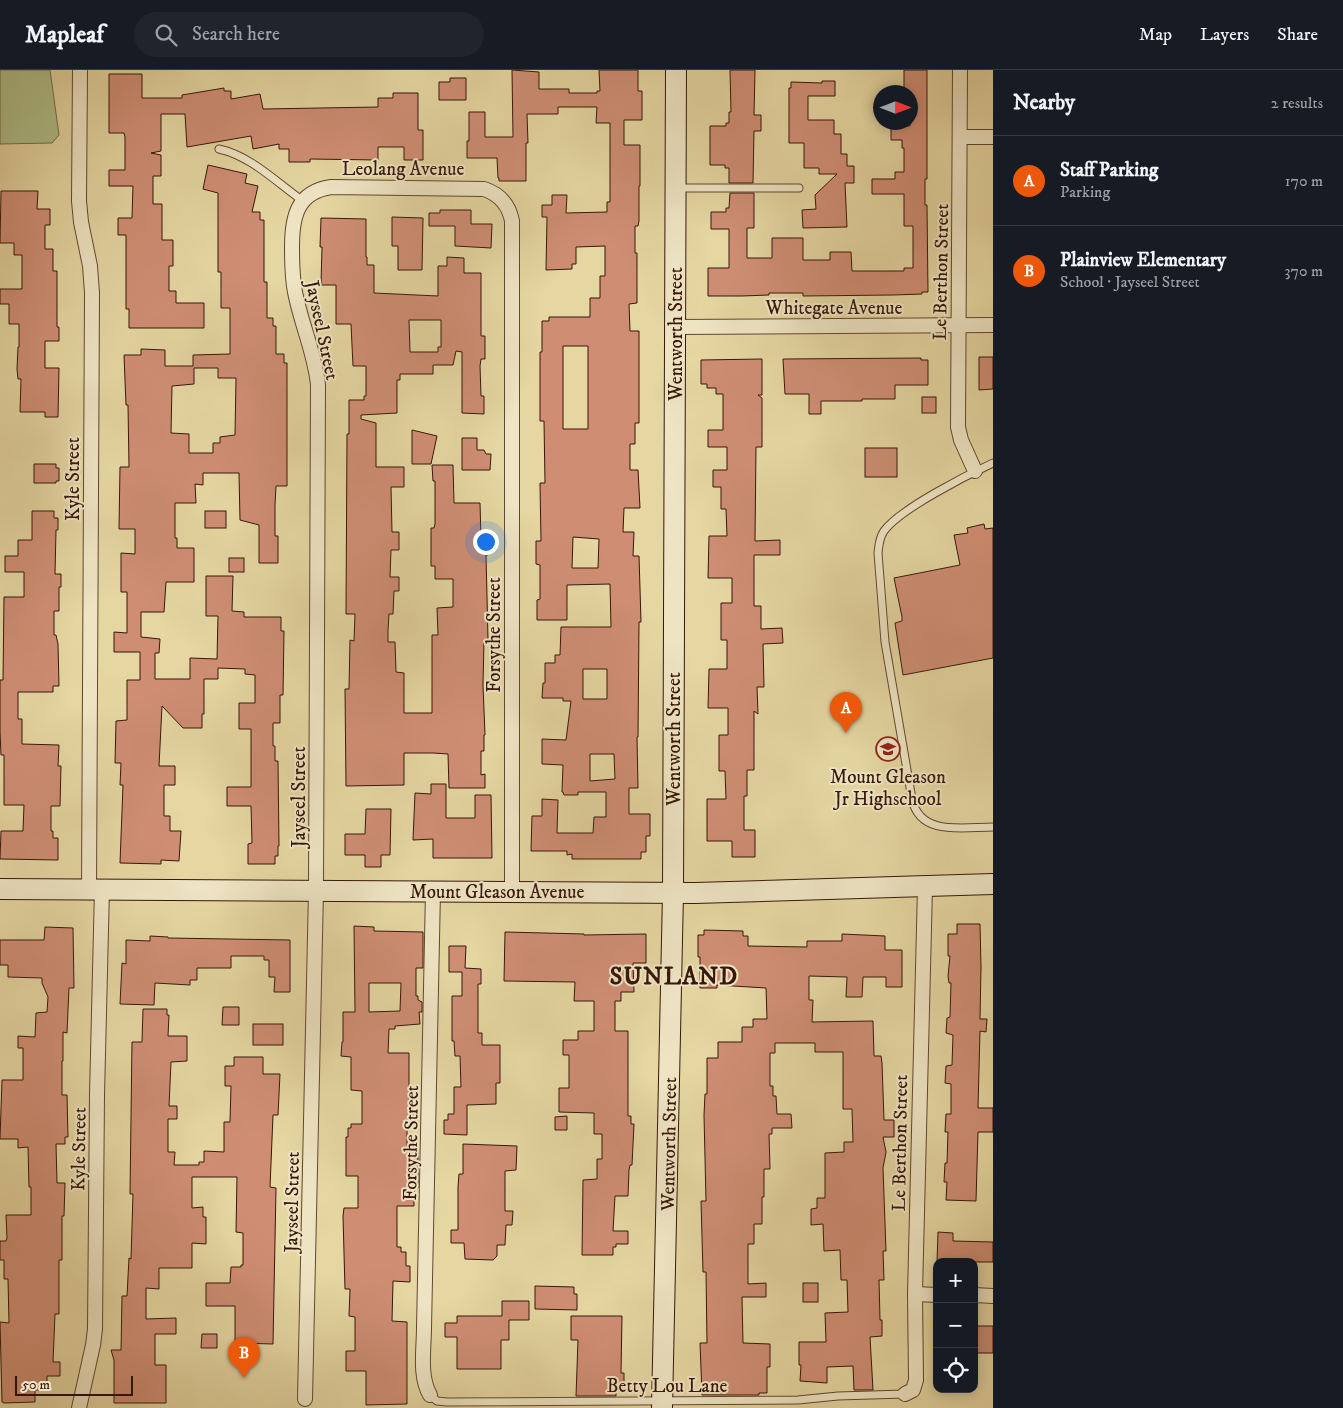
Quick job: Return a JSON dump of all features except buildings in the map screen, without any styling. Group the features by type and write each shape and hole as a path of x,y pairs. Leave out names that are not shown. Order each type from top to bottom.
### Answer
{"street":[{"name":"Kyle Street","path":"79,1408 95,1329 97,1095 92,293 90,266 81,222 79,201 80,70"},
{"name":"Wentworth Street","path":"662,1405 673,893 676,70"},
{"name":"Le Berthon Street","path":"960,70 958,427 961,440 975,472"},
{"path":"960,137 993,138"},
{"name":"Leolang Avenue","path":"303,201 316,191 331,187 475,188 491,191 503,200"},
{"name":"Forsythe Street","path":"503,200 511,214 512,221 512,892"},
{"name":"Jayseel Street","path":"303,201 295,214 292,228 292,273 296,301 314,360 318,385 316,890 305,1400"},
{"name":"Whitegate Avenue","path":"675,327 993,325"},
{"name":"Mount Gleason Avenue","path":"0,889 673,893 993,884"},
{"name":"Le Berthon Street","path":"905,1394 913,1390 916,1380 915,1294 924,887"},
{"name":"Forsythe Street","path":"430,1395 426,1388 424,1367 433,891"},
{"path":"915,1294 933,1294"},
{"path":"978,1295 993,1296"}],"lane":[{"path":"219,149 230,152 254,164 303,201"},
{"path":"676,188 799,188"},
{"path":"993,463 910,509 892,523 884,530 879,540 878,553 885,642 915,812 924,820 935,825 950,828 993,827"},
{"name":"Betty Lou Lane","path":"430,1395 438,1401 447,1402 662,1405 905,1394"}],"green space":[{"path":"0,70 50,70 59,135 52,143 0,144"}],"place":[{"name":"Staff Parking","path":"846,733"},
{"name":"Mount Gleason Jr Highschool","path":"888,749"},
{"name":"Plainview Elementary","path":"244,1378"}],"district":[{"name":"SUNLAND","path":"674,976"}]}
